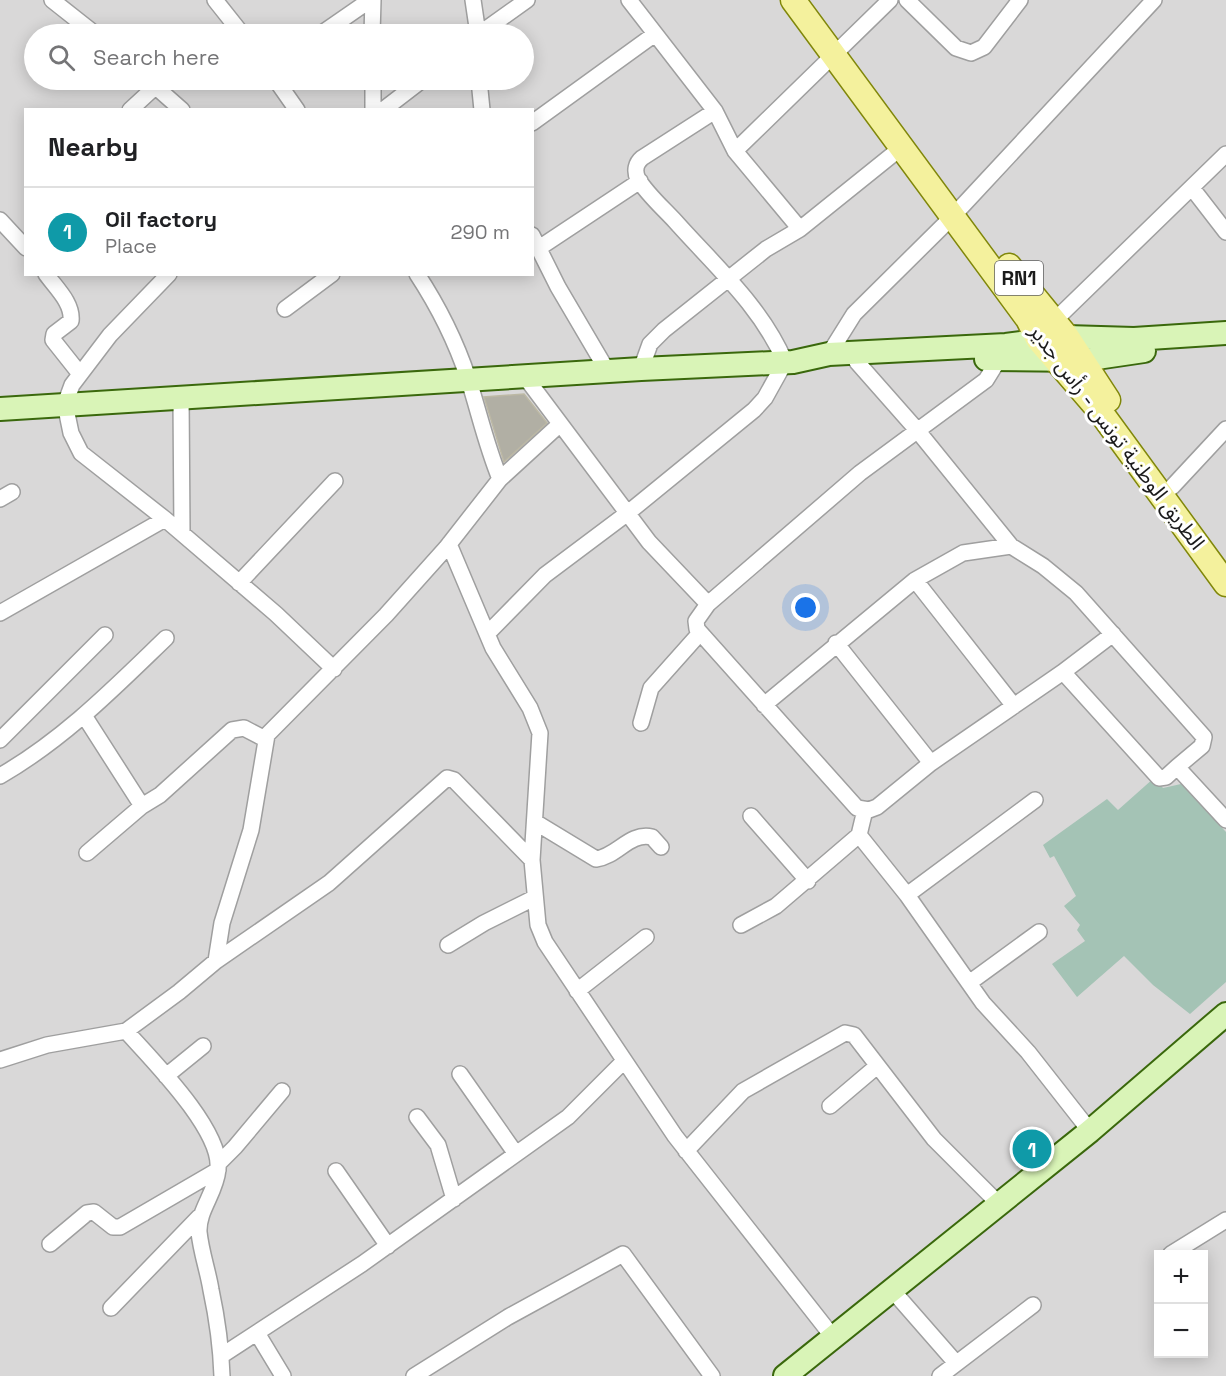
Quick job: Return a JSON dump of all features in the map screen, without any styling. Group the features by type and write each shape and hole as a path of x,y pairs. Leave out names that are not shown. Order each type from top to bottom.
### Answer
{"main road":[{"name":"الطريق الوطنية تونس - رأس جدير","path":"793,0 839,51 958,211 1028,319 1053,333 1083,360 1106,398 1226,558"},
{"name":"الطريق الوطنية تونس - رأس جدير","path":"810,0 839,51 902,147 958,211"},
{"name":"الطريق الوطنية تونس - رأس جدير","path":"1053,333 1054,360 1099,410 1226,584"},
{"path":"789,362 829,354 1006,345 1053,333 1134,339 1226,333"},
{"path":"0,409 468,379 526,378 641,369 789,362 1083,360 1128,352 1226,344"},
{"path":"785,1376 1090,1131 1226,1014"}],"street":[{"path":"52,0 82,24"},
{"path":"215,0 234,24"},
{"path":"336,24 371,0"},
{"path":"371,0 372,24"},
{"path":"473,0 477,24"},
{"path":"493,24 527,0"},
{"path":"629,0 715,111 735,151 800,229"},
{"path":"735,151 890,0"},
{"path":"907,0 956,48 967,53 977,52 984,46 1020,0"},
{"path":"829,354 854,314 958,211 1154,0"},
{"path":"534,122 655,34"},
{"path":"132,108 146,90"},
{"path":"160,90 180,108"},
{"path":"283,90 296,108"},
{"path":"373,90 373,108"},
{"path":"386,108 409,90"},
{"path":"480,90 482,108"},
{"path":"488,633 545,575 629,512 754,410 765,398 789,362 772,334 731,278 705,255 640,181 636,172 639,160 715,111"},
{"path":"641,369 655,337 766,249 800,229 902,147"},
{"path":"1053,333 1226,154"},
{"path":"608,372 558,287 536,242 640,181"},
{"path":"1192,188 1226,232"},
{"path":"0,220 24,246"},
{"path":"48,276 67,302 71,315 70,321 54,334 53,340 80,374"},
{"path":"167,276 110,335 80,374 65,404 69,424 81,453 182,533 315,649 334,669"},
{"path":"285,309 329,276"},
{"path":"418,276 452,336 468,379 482,433 500,478"},
{"path":"999,359 986,380 860,472 708,604 696,621 700,633 852,805 865,810 881,804 931,763 1063,672 1113,634"},
{"path":"857,362 917,429 1011,546 1062,580 1113,634 1204,737 1202,746 1178,768 1166,777 1160,778 1063,672"},
{"path":"526,378 559,425 629,512 649,542 708,604"},
{"path":"181,397 182,533"},
{"path":"216,961 222,923 251,830 266,739 271,730 334,669 449,544 500,478 559,425"},
{"path":"1172,487 1226,429"},
{"path":"239,582 335,481"},
{"path":"0,613 165,519"},
{"path":"449,544 494,648 530,708 540,733 532,860 538,926 545,942 686,1151 833,1337"},
{"path":"764,705 836,643 915,580 963,553 1011,546"},
{"path":"915,580 1014,706"},
{"path":"641,723 651,688 700,633"},
{"path":"0,740 105,635"},
{"path":"0,775 52,743 85,717 166,638"},
{"path":"836,643 931,763"},
{"path":"85,717 142,806"},
{"path":"87,853 142,806 160,795 232,730 244,728 266,739"},
{"path":"1178,768 1226,820"},
{"path":"0,1060 47,1045 126,1031 171,999 216,961 329,883 447,778 454,780 532,860"},
{"path":"907,895 1035,800"},
{"path":"741,925 776,906 808,881 859,835 865,810"},
{"path":"751,816 808,881"},
{"path":"535,822 596,859 609,855 636,837 652,837 661,847"},
{"path":"859,835 907,895 969,983 1090,1131"},
{"path":"448,945 484,923 534,898"},
{"path":"969,983 1039,932"},
{"path":"577,992 646,937"},
{"path":"111,1308 199,1217 209,1203 218,1166 208,1132 194,1109 126,1031"},
{"path":"686,1151 743,1091 845,1033 854,1035 876,1067 934,1139 999,1204"},
{"path":"166,1076 203,1046"},
{"path":"221,1356 294,1311 568,1117 624,1061"},
{"path":"830,1106 876,1067"},
{"path":"460,1074 516,1154"},
{"path":"50,1244 87,1212 94,1212 112,1227 120,1227 218,1166 282,1091"},
{"path":"417,1118 438,1145 454,1198"},
{"path":"336,1171 388,1246"},
{"path":"199,1217 202,1252 211,1289 222,1376"},
{"path":"1177,1250 1226,1220"},
{"path":"414,1376 508,1317 623,1254 712,1376"},
{"path":"893,1291 956,1363"},
{"path":"940,1376 1033,1305"},
{"path":"257,1333 283,1376"}],"shaded area":[{"path":"0,0 1226,0 1226,1376 0,1376"}],"green space":[{"path":"1154,778 1163,788 1181,784 1226,832 1226,982 1190,1014 1153,985 1124,956 1077,997 1052,964 1085,941 1077,930 1080,925 1064,906 1076,896 1054,856 1050,858 1043,845 1107,799 1118,810"}],"building":[{"path":"524,394 547,423 504,462 484,397"}],"place":[{"name":"Oil factory","path":"1032,1149"}]}
